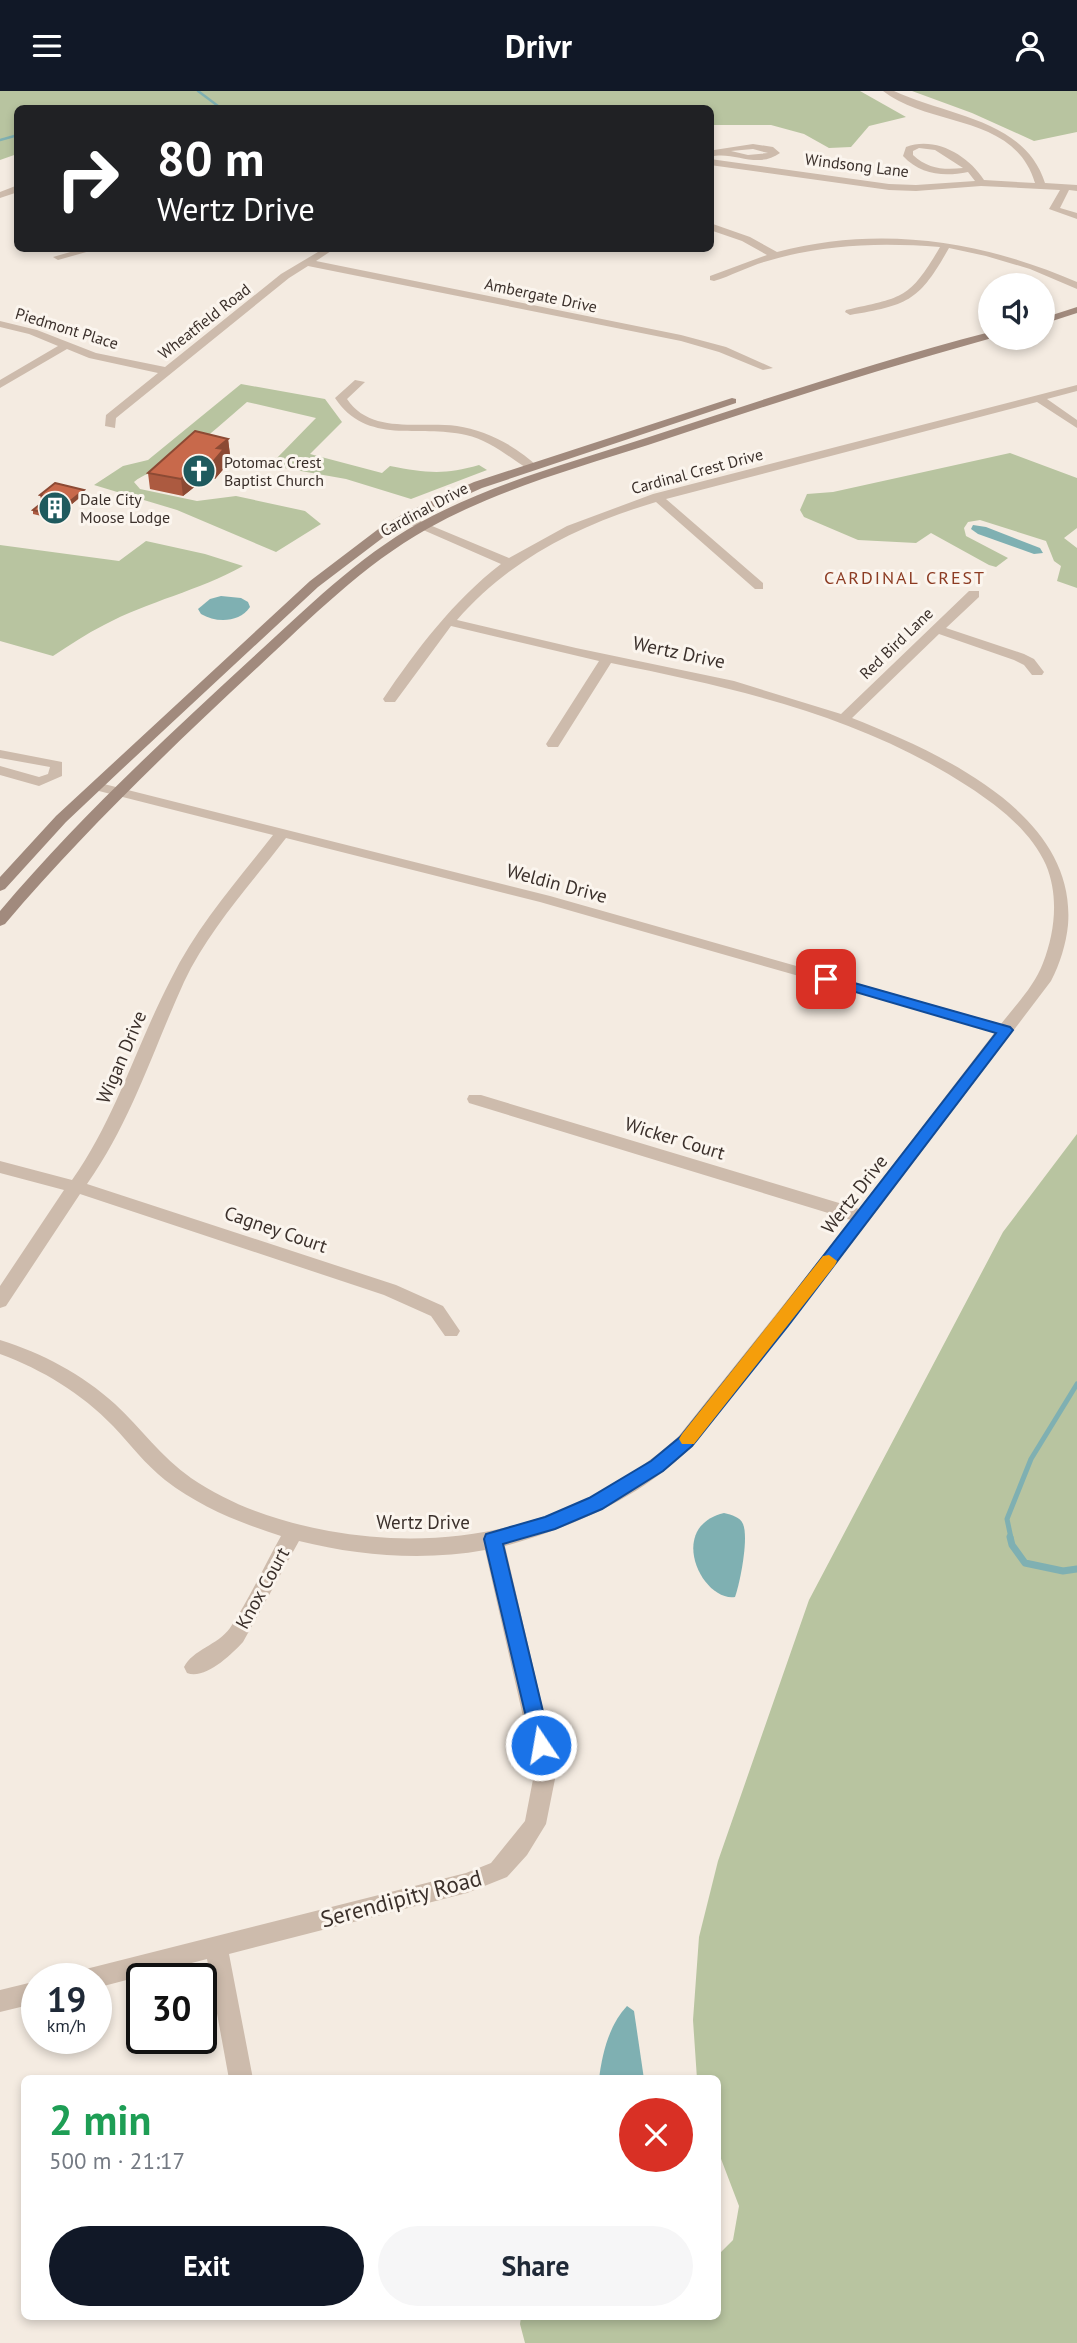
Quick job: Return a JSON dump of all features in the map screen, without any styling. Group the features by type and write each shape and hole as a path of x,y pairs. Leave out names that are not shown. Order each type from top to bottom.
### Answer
{"main road":[{"path":"1055,305 1077,298"},
{"path":"1055,317 1077,310"},
{"name":"Cardinal Drive","path":"0,886 61,819 331,570 404,519 478,485 778,386 978,328"},
{"name":"Cardinal Drive","path":"0,921 49,862 118,791 350,576 376,555 422,526 466,504 522,483 829,382 978,339"}],"street":[{"path":"887,91 1009,140 1034,161 1041,186"},
{"path":"971,169 949,173 934,172 911,160 908,156 909,149 919,145 932,146 971,169 981,183"},
{"path":"714,153 723,151"},
{"name":"Windsong Lane","path":"714,163 889,187 916,188 981,183 1071,188"},
{"path":"1071,188 1054,209 1063,214 1077,216"},
{"path":"714,227 746,239 773,254"},
{"path":"714,278 773,254 856,240 946,245 1018,261 1077,286"},
{"path":"850,312 891,305 913,295 922,287 946,245"},
{"path":"58,257 79,252"},
{"name":"Wheatfield Road","path":"111,426 110,417 166,371 304,263 323,252"},
{"name":"Ambergate Drive","path":"304,263 600,324 693,339 739,354 767,368"},
{"name":"Piedmont Place","path":"0,324 33,332 93,356 166,371"},
{"path":"0,384 65,346"},
{"path":"359,382 343,393 343,404 376,425 405,428 446,427 472,432 532,467"},
{"name":"Cardinal Crest Drive","path":"390,699 450,622 510,563 569,530 657,498 1077,388"},
{"path":"1038,398 1077,425"},
{"path":"657,498 759,586"},
{"path":"404,519 510,563"},
{"name":"Red Bird Lane","path":"843,719 974,594"},
{"name":"Wertz Drive","path":"0,1347 37,1362 96,1399 151,1456 198,1493 228,1509 294,1531 382,1545 439,1546 493,1539 549,1523 596,1503 657,1466 686,1441 863,1217 1045,978 1060,940 1061,897 1046,851 1021,822 977,786 924,755 843,719 753,690 450,622"},
{"path":"936,629 1019,657 1029,662 1037,672"},
{"path":"553,744 607,659"},
{"path":"0,754 47,761 57,765 58,770 55,776 39,782 0,770"},
{"name":"Weldin Drive","path":"96,786 545,899 1005,1030"},
{"name":"Wigan Drive","path":"0,1301 95,1160 114,1127 177,981 191,955 283,832"},
{"name":"Wicker Court","path":"475,1100 863,1217"},
{"name":"Cagney Court","path":"0,1167 76,1186 402,1295 437,1311 451,1331"},
{"name":"Knox Court","path":"194,1667 223,1649 236,1636 294,1531"},
{"name":"Serendipity Road","path":"112,1972 467,1883 499,1870 535,1824 546,1769 493,1539"},
{"path":"216,1946 240,2075"},
{"path":"0,2001 21,1996"}],"green space":[{"path":"0,91 860,91 906,117 869,126 851,147 829,148 804,134 771,125 714,125 714,105 14,105 14,155 0,160"},
{"path":"912,91 1077,91 1077,132 1034,141 972,113"},
{"path":"241,384 325,399 342,422 310,454 382,473 390,466 435,472 479,465 487,470 411,499 346,479 284,468 276,464 275,460 316,418 247,402 185,453 134,482 140,489 197,501 236,496 305,511 321,524 276,552 177,510 94,485 123,466 148,460"},
{"path":"1010,453 1077,478 1077,528 1064,538 1077,548 1077,588 1057,581 1061,566 1054,561 1046,541 980,520 968,522 964,528 966,536 1008,558 996,567 931,533 916,543 858,540 804,517 800,510 807,494 833,492"},
{"path":"146,541 205,554 243,566 121,617 53,656 0,641 0,545 119,561"},
{"path":"1077,1134 1077,2343 525,2343 521,2320 721,2320 721,2252 733,2240 739,2206 721,2159 721,2075 697,2075 693,2020 699,1937 718,1861 809,1600 1003,1232"}],"water":[{"path":"973,525 986,527 1040,548 1043,553 1034,554 978,534 971,529"},
{"path":"221,596 241,598 248,602 250,607 240,616 227,620 213,619 201,614 198,609 210,599"},
{"path":"724,1513 740,1520 745,1531 743,1561 735,1597 723,1595 711,1588 695,1562 693,1547 697,1533 706,1521"},
{"path":"627,2006 634,2011 643,2075 600,2075 607,2040"}],"building":[{"path":"195,431 228,439 217,448 224,449 213,462 205,460 181,479 148,473"},
{"name":"Dale City Moose Lodge","path":"55,483 84,490 53,515 33,510 49,497 40,495"}],"waterway":[{"path":"198,91 217,105"},
{"path":"0,140 14,136"},
{"path":"1011,1538 1007,1519 1031,1459 1077,1384"},
{"path":"1010,1537 1012,1545 1025,1563 1063,1571 1077,1569"}],"slow traffic":[{"path":"688,1439 829,1261"}],"place":[{"name":"Potomac Crest Baptist Church","path":"199,471"},
{"name":"Dale City Moose Lodge","path":"55,508"}],"district":[{"name":"CARDINAL CREST","path":"905,577"}],"route":[{"path":"541,1745 493,1539 549,1523 596,1503 657,1466 686,1441 782,1321 1005,1030 826,979"}]}
